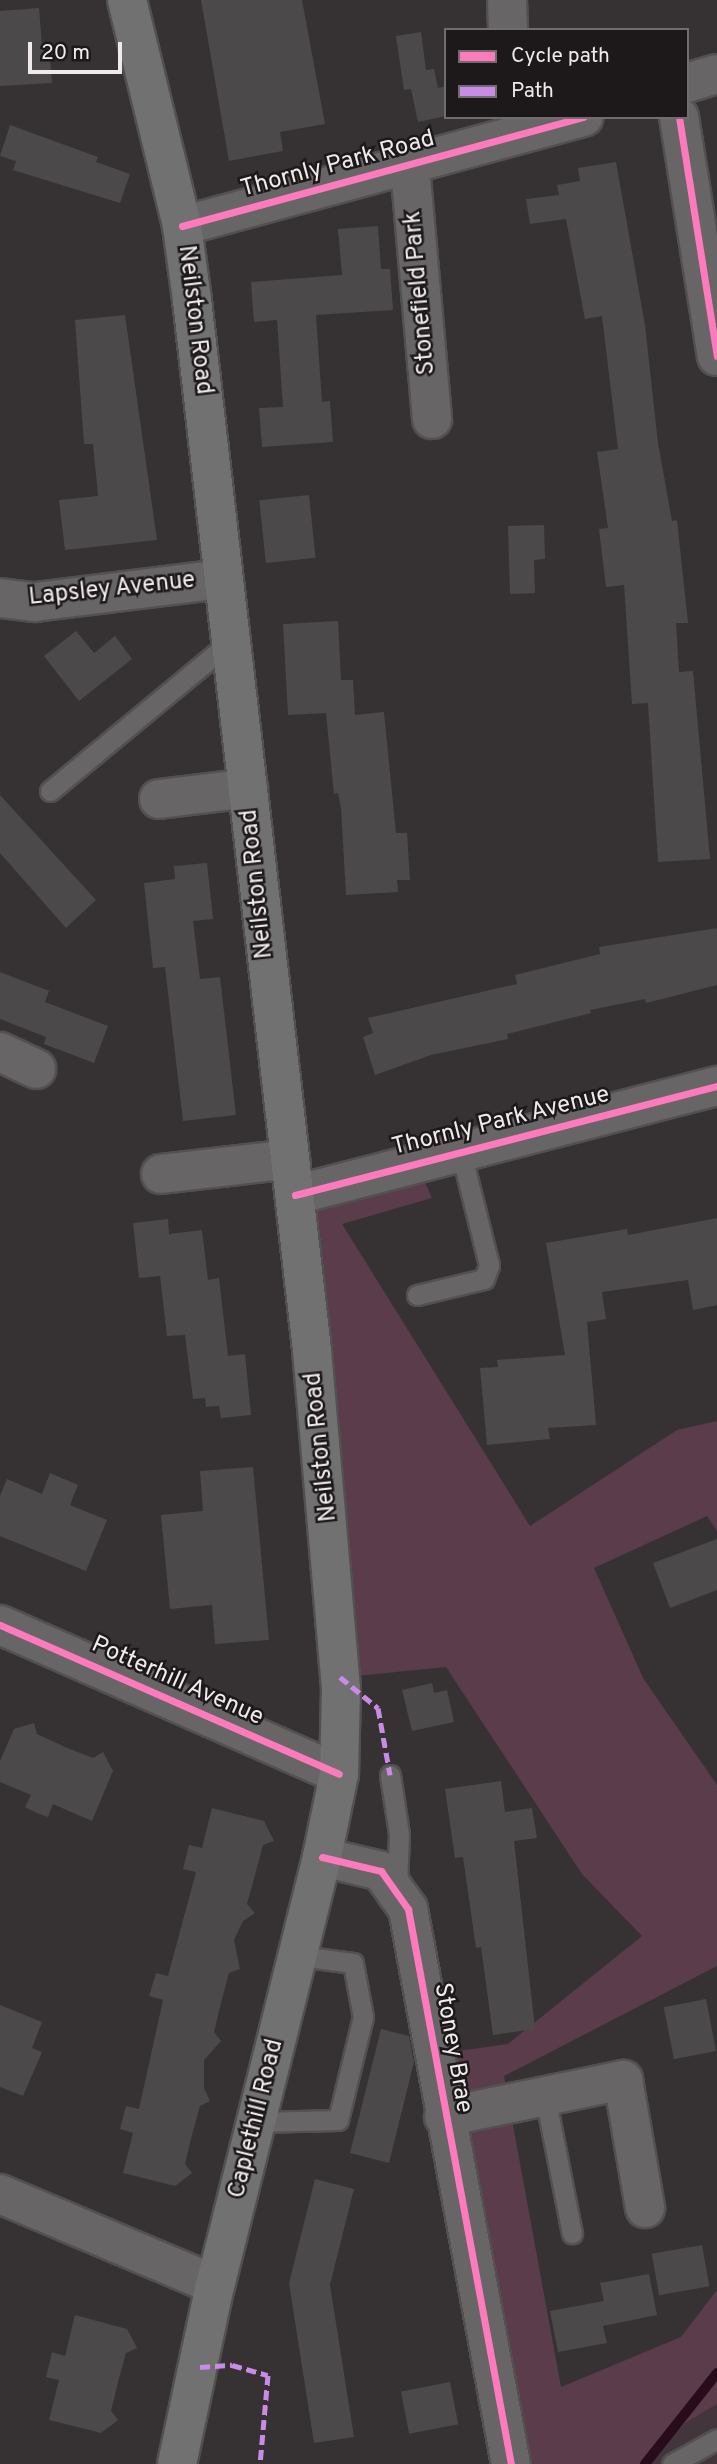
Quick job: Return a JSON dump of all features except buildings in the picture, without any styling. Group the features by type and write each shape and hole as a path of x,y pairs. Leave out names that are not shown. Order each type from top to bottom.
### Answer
{"main road":[{"name":"Neilston Road","path":"127,0 182,226 312,1350 339,1630 339,1773"},
{"name":"Caplethill Road","path":"177,2464 215,2285 299,1956 339,1773"}],"street":[{"path":"507,0 508,28"},
{"path":"689,82 717,74"},
{"name":"Thornly Park Road","path":"182,226 410,167 532,125 570,119"},
{"path":"679,119 717,356"},
{"name":"Stonefield Park","path":"410,167 432,419"},
{"name":"Lapsley Avenue","path":"0,598 35,602 223,579"},
{"path":"159,799 247,788"},
{"path":"0,1052 36,1069"},
{"name":"Thornly Park Avenue","path":"161,1174 293,1177 461,1153 717,1086"},
{"name":"Potterhill Avenue","path":"0,1625 339,1773"},
{"path":"322,1857 381,1871 397,1889"},
{"name":"Stoney Brae","path":"397,1889 408,1909 444,2117 511,2464"},
{"name":"Stoney Brae","path":"444,2117 623,2080 645,2208"},
{"path":"0,2194 215,2285"}],"lane":[{"path":"50,791 230,642"},
{"path":"417,1295 484,1279 489,1265 461,1153"},
{"path":"390,1775 399,1834 397,1889"},
{"path":"256,2122 338,2120 363,2017 354,1963 299,1956"},
{"path":"545,2096 572,2233"},
{"path":"672,2464 717,2439"}],"shaded area":[{"path":"424,1180 432,1198 342,1224 530,1526 677,1430 717,1421 717,1531 707,1516 594,1568 643,1678 717,1785 717,1966 504,2076 561,2387 681,2337 717,2290 717,2404 687,2422 642,2464 519,2464 445,2053 508,2044 642,1936 582,1874 446,1667 356,1676 314,1203"},
{"path":"717,2404 717,2464 642,2464 687,2422"}],"waterway":[{"path":"645,2464 717,2373"}],"marked path":[{"path":"340,1677 378,1708 390,1775"},
{"path":"200,2367 232,2365 268,2375 260,2464"}],"cycle path":[{"path":"182,226 576,119"},
{"path":"679,119 717,356"},
{"path":"295,1195 717,1086"},
{"path":"0,1625 339,1774"},
{"path":"322,1857 381,1871 408,1909 511,2464"}]}
